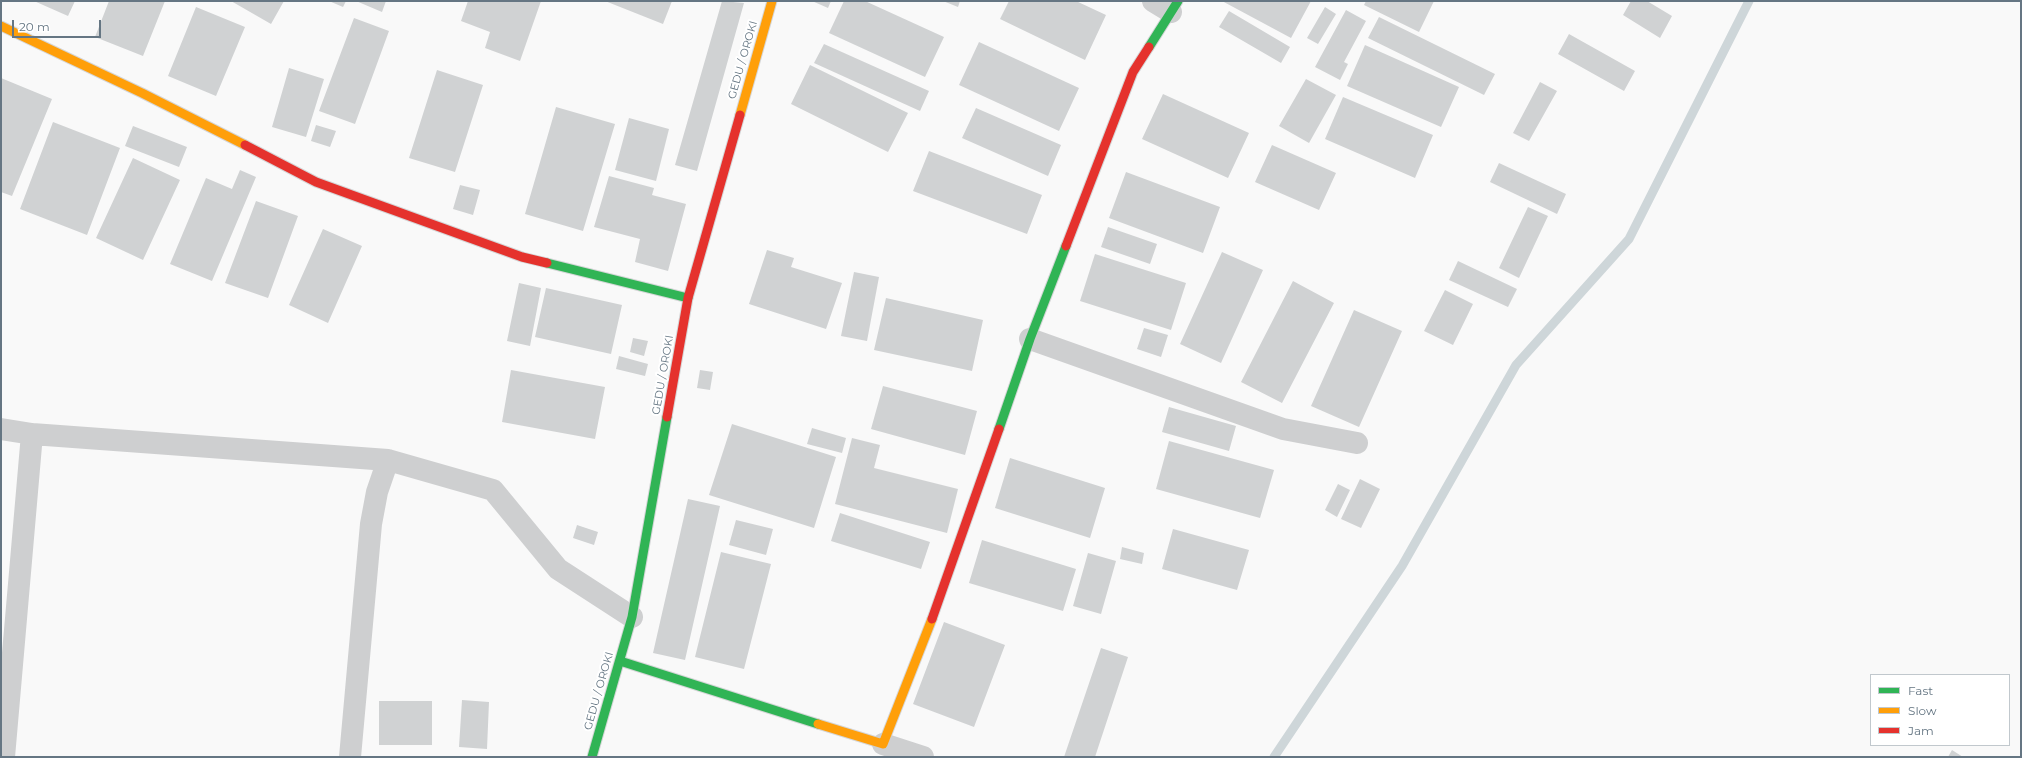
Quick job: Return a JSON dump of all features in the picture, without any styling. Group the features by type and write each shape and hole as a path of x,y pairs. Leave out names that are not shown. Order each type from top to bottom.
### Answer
{"street":[{"name":"GEDU / OROKI","path":"592,757 632,616 688,298 772,1"},
{"path":"883,744 922,649 1030,339 1133,72 1168,5"},
{"path":"1,26 142,93 316,182 522,257 688,298"},
{"path":"1030,339 1283,429 1357,443"},
{"path":"1,429 32,434 388,460 493,490 558,569 632,616"},
{"path":"4,757 32,434"},
{"path":"350,757 371,524 377,492 388,460"},
{"path":"620,661 923,757"}],"building":[{"path":"34,1 75,1 68,16"},
{"path":"109,1 165,1 143,56 95,37"},
{"path":"231,1 284,1 271,24"},
{"path":"329,1 346,1 343,7"},
{"path":"356,1 386,1 382,12"},
{"path":"468,1 541,1 520,61 485,48 490,32 461,21"},
{"path":"605,1 672,1 663,24"},
{"path":"722,1 744,3 697,171 675,165"},
{"path":"812,1 831,1 828,8"},
{"path":"844,1 865,1 944,37 925,77 829,33"},
{"path":"943,1 960,1 958,7"},
{"path":"1009,1 1076,1 1106,15 1085,60 1000,19"},
{"path":"1222,1 1311,1 1291,38"},
{"path":"1366,1 1434,1 1419,32 1364,5"},
{"path":"1631,1 1647,1 1672,16 1660,38 1623,15"},
{"path":"196,7 245,27 216,96 168,76"},
{"path":"1325,7 1336,14 1318,44 1307,38"},
{"path":"1346,10 1366,21 1344,62 1348,64 1340,80 1315,67"},
{"path":"1229,11 1290,47 1281,63 1219,27"},
{"path":"1379,17 1495,74 1484,95 1368,38"},
{"path":"354,18 389,31 355,124 319,111"},
{"path":"1569,34 1635,71 1624,91 1558,54"},
{"path":"979,42 1079,88 1059,131 959,85"},
{"path":"824,44 929,91 920,111 814,63"},
{"path":"1365,45 1459,87 1441,127 1347,86"},
{"path":"810,65 908,113 888,152 791,104"},
{"path":"289,68 324,79 306,137 272,127"},
{"path":"437,70 483,85 455,172 409,158"},
{"path":"1,78 52,99 12,196 1,192"},
{"path":"1306,79 1336,95 1309,143 1279,126"},
{"path":"1540,82 1557,91 1529,141 1513,133"},
{"path":"1163,94 1249,133 1228,178 1142,139"},
{"path":"1343,97 1433,135 1415,178 1325,139"},
{"path":"556,107 615,124 583,231 525,214"},
{"path":"976,108 1061,145 1048,176 962,138"},
{"path":"629,118 669,129 656,181 615,170"},
{"path":"53,122 120,148 87,235 20,209"},
{"path":"316,125 336,131 330,147 311,141"},
{"path":"133,126 187,147 179,167 125,146"},
{"path":"1272,145 1336,173 1319,210 1255,182"},
{"path":"929,151 1042,195 1027,234 913,191"},
{"path":"133,158 180,180 143,260 96,238"},
{"path":"1499,163 1566,194 1557,214 1490,182"},
{"path":"240,170 256,177 212,281 170,264 206,178 232,189"},
{"path":"1126,172 1220,207 1203,253 1109,218"},
{"path":"609,176 654,188 652,195 686,204 668,271 635,262 640,239 594,227"},
{"path":"460,185 480,190 473,215 453,209"},
{"path":"256,201 298,216 268,298 225,283"},
{"path":"1528,207 1548,216 1519,278 1499,268"},
{"path":"1108,227 1157,244 1150,264 1101,247"},
{"path":"323,229 362,246 328,323 289,305"},
{"path":"767,250 794,258 791,267 842,283 826,329 749,304"},
{"path":"1222,252 1263,270 1221,363 1180,344"},
{"path":"1095,254 1186,283 1171,330 1080,301"},
{"path":"1458,261 1517,289 1508,307 1449,280"},
{"path":"854,272 879,277 867,341 841,336"},
{"path":"1293,281 1334,303 1282,403 1241,382"},
{"path":"519,283 541,288 530,346 507,341"},
{"path":"546,288 622,305 611,354 535,337"},
{"path":"1445,290 1473,304 1453,345 1424,331"},
{"path":"886,298 983,320 972,371 874,350"},
{"path":"1354,310 1402,331 1359,427 1311,406"},
{"path":"1144,328 1168,335 1161,357 1137,349"},
{"path":"633,338 648,341 644,356 630,352"},
{"path":"619,356 648,364 645,376 616,369"},
{"path":"511,370 605,387 595,439 502,422"},
{"path":"700,370 713,372 710,390 697,388"},
{"path":"883,386 977,411 965,455 871,429"},
{"path":"1169,407 1236,426 1229,451 1162,432"},
{"path":"732,424 836,457 814,528 709,495"},
{"path":"812,428 846,438 842,453 807,444"},
{"path":"852,438 880,445 874,468 958,489 947,533 835,504"},
{"path":"1169,441 1274,470 1260,518 1156,489"},
{"path":"1010,458 1105,488 1090,538 995,508"},
{"path":"1360,479 1380,489 1361,528 1341,519"},
{"path":"1338,484 1350,490 1337,517 1325,510"},
{"path":"688,499 720,506 685,660 653,653"},
{"path":"840,513 930,542 921,569 831,541"},
{"path":"736,520 773,529 766,555 729,545"},
{"path":"577,525 598,532 594,545 573,538"},
{"path":"1173,529 1249,550 1237,590 1162,569"},
{"path":"982,540 1076,569 1063,611 969,583"},
{"path":"1122,547 1144,553 1142,564 1120,559"},
{"path":"721,552 771,564 744,669 695,657"},
{"path":"1088,553 1116,561 1101,614 1073,606"},
{"path":"944,622 1005,645 974,727 913,704"},
{"path":"1101,648 1128,657 1095,757 1064,757"},
{"path":"462,700 489,702 487,749 459,747"},
{"path":"379,701 432,701 432,745 379,745"},
{"path":"1952,750 1963,757 1948,757"}],"waterway":[{"path":"1274,757 1402,566 1516,365 1629,239 1749,1"}],"traffic: fast":[{"path":"1149,47 1178,1"},
{"path":"999,429 1030,339 1066,246"},
{"path":"547,263 688,298"},
{"path":"592,757 632,617 667,417"},
{"path":"620,661 818,724"}],"traffic: slow":[{"path":"740,115 772,1"},
{"path":"1,26 142,93 245,145"},
{"path":"818,724 883,744 932,619"}],"traffic: jam":[{"path":"1066,246 1133,72 1149,47"},
{"path":"667,417 688,298 740,115"},
{"path":"245,145 316,182 522,257 547,263"},
{"path":"932,619 999,429"}]}
